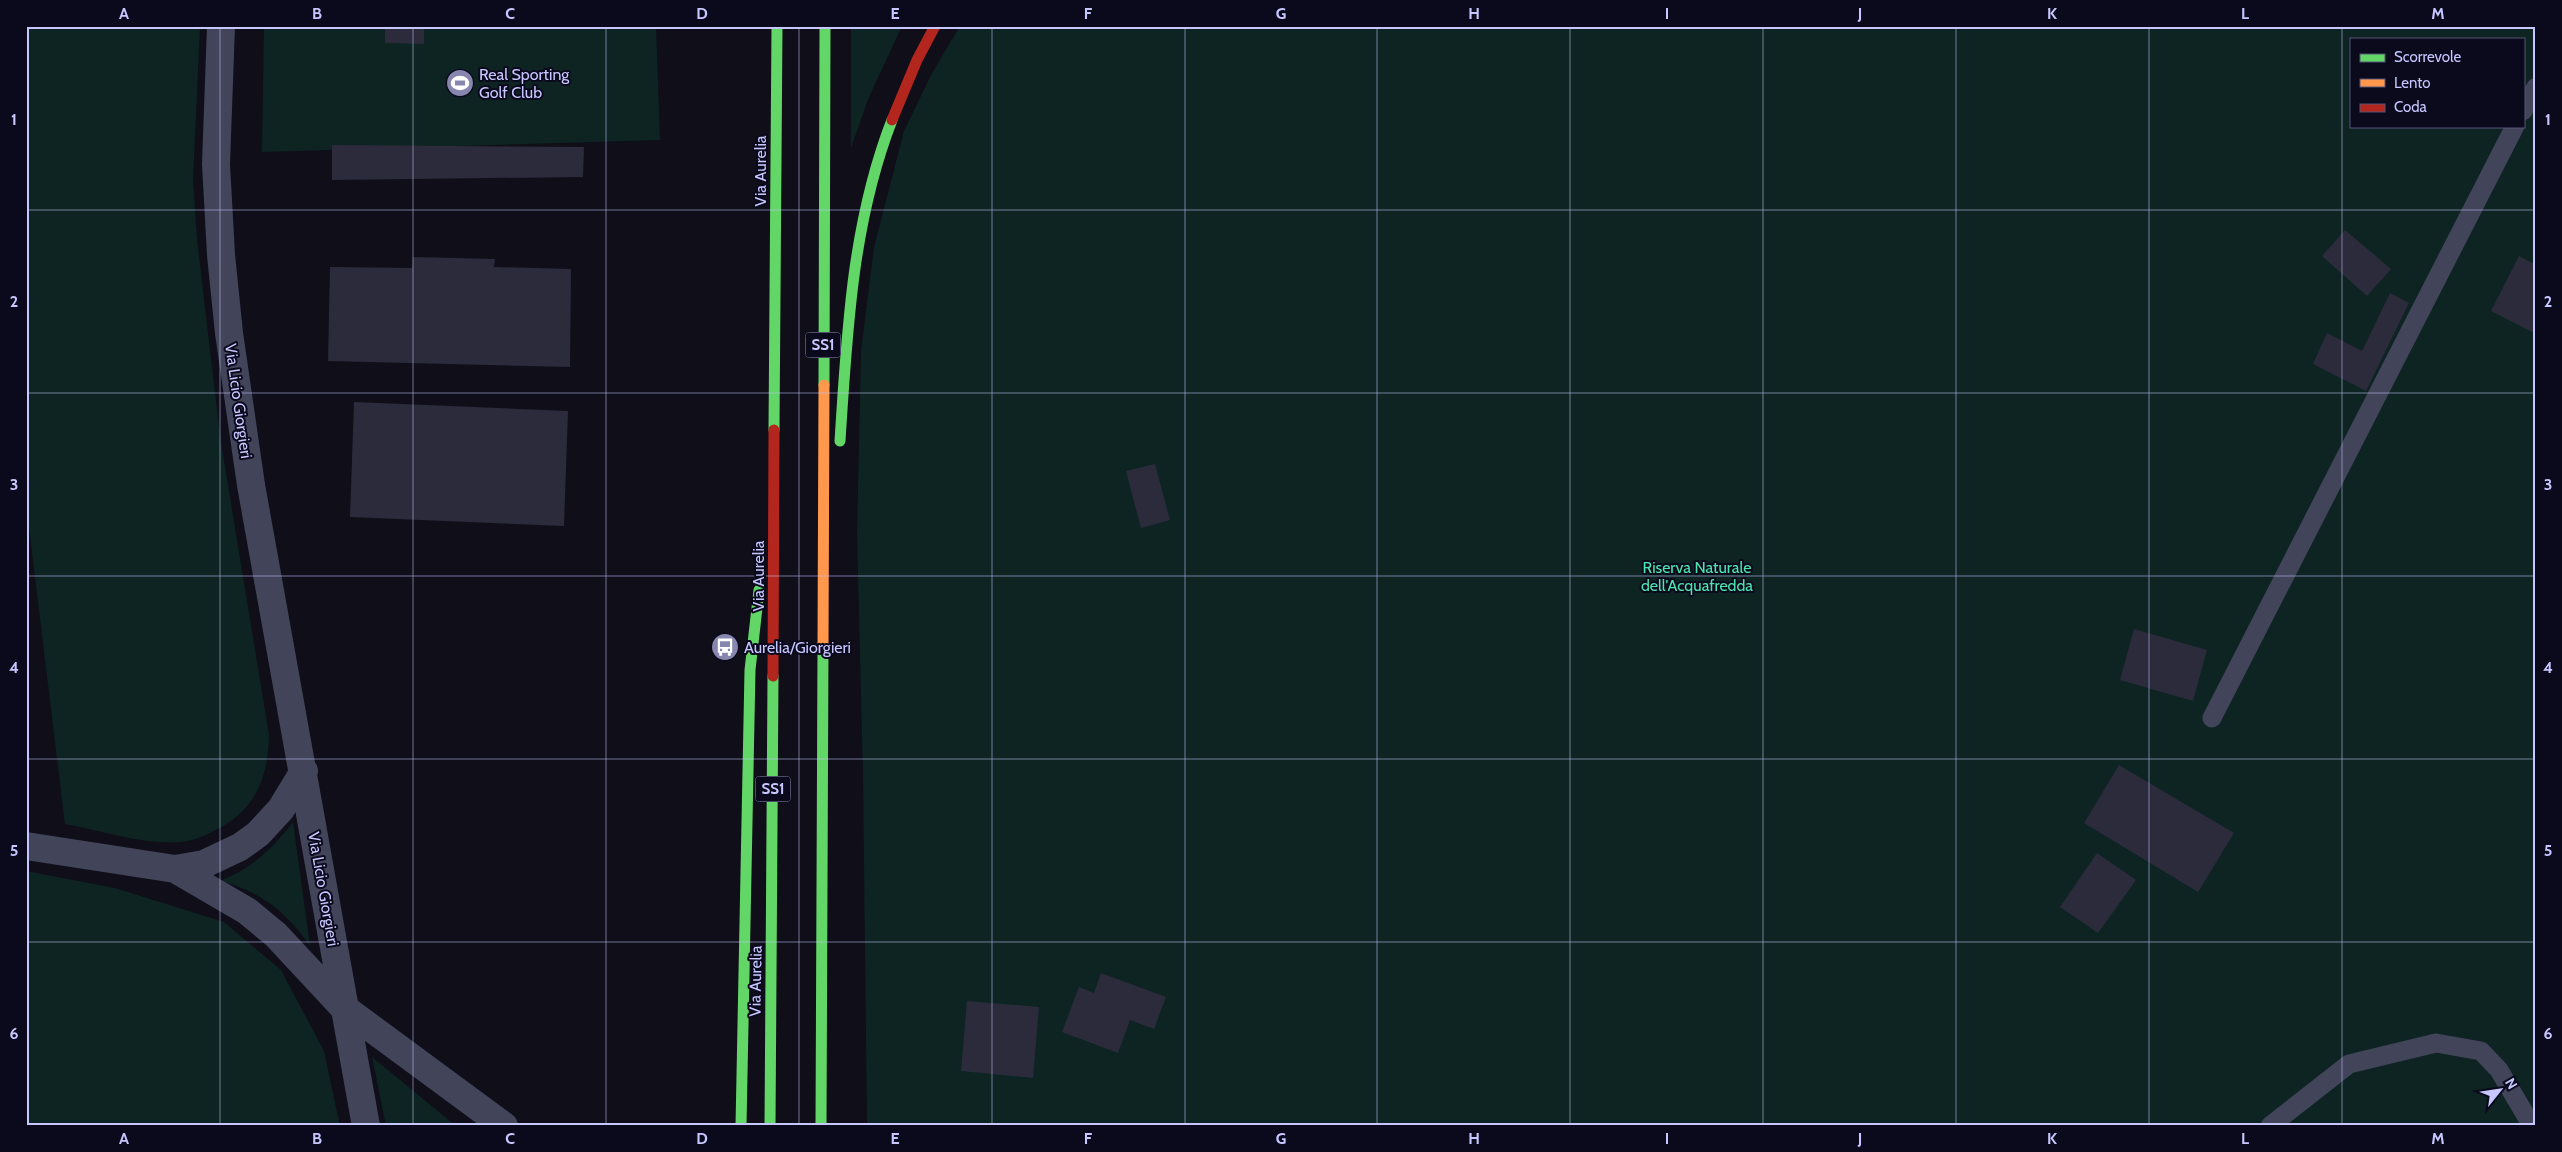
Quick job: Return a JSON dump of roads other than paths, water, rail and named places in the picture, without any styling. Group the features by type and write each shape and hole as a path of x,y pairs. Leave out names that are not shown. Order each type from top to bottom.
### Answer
{"highway":[{"name":"Via Aurelia","path":"770,1126 777,26"},
{"name":"SS1","path":"821,1126 825,26"},
{"path":"840,452 848,313 868,196 878,153 898,99 935,26"},
{"path":"739,1124 750,670 775,452"},
{"path":"822,664 836,511"}],"street":[{"name":"Via Licio Giorgieri","path":"221,26 216,164 221,255 229,333 251,486 304,771 366,1126"},
{"path":"26,846 175,869 204,864 221,858 258,834 281,810 304,771"},
{"path":"175,869 247,911 264,925 344,1008 504,1126"}],"lane":[{"path":"2524,109 2536,87"},
{"path":"2212,718 2514,128"},
{"path":"2270,1126 2349,1064 2436,1043 2482,1051 2499,1070 2532,1126"}],"place":[{"name":"Real Sporting Golf Club","path":"460,83"},
{"name":"Aurelia/Giorgieri","path":"725,647"}],"park label":[{"name":"Riserva Naturale dell'Acquafredda","path":"1697,576"}]}
